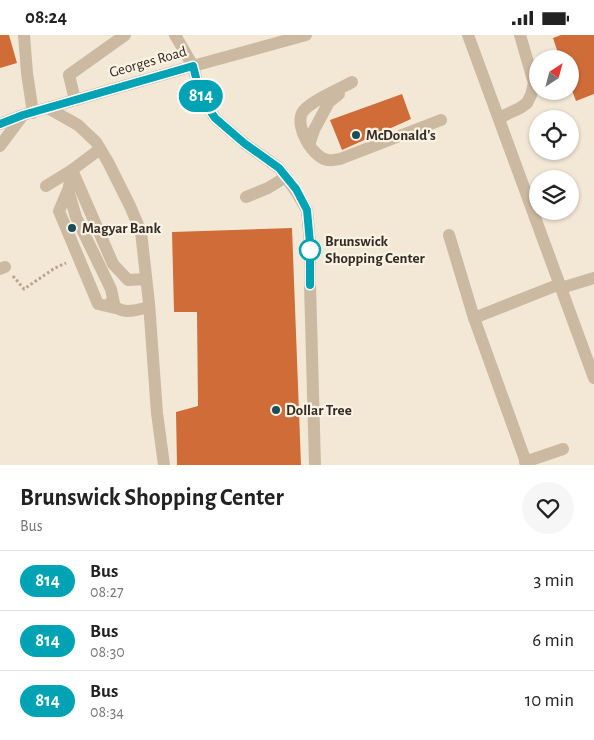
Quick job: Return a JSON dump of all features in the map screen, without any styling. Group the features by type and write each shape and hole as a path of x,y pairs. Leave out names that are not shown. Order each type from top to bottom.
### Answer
{"street":[{"path":"0,146 28,114 24,35"},
{"path":"75,100 69,75 125,35"},
{"path":"175,35 193,66 201,97 215,118 244,143 279,168 296,189 307,210 310,243 315,465"},
{"name":"Georges Road","path":"0,124 75,100 306,35"},
{"path":"468,35 594,378"},
{"path":"499,118 527,103 531,95 534,83 520,35"},
{"path":"309,145 314,130 329,102 352,82 315,102 302,113 300,121 301,131 309,145 319,157 329,161 340,159 441,121"},
{"path":"48,108 78,125 96,142 126,197 141,232 157,413 164,465"},
{"path":"46,186 100,149"},
{"path":"72,170 65,208 106,299 115,308"},
{"path":"72,170 113,264 128,279 146,279"},
{"path":"246,197 268,188 286,177"},
{"path":"68,190 59,211 98,303 131,312 149,307"},
{"path":"449,235 474,318 526,463 563,449"},
{"path":"474,318 560,286 594,278"}],"path":[{"path":"2,268 24,289 55,268 70,262 85,273"}],"building":[{"path":"0,35 9,35 17,63 0,68"},
{"path":"561,35 594,35 594,94 579,100 579,50 557,50 553,38"},
{"name":"McDonald's","path":"402,94 411,119 342,150 330,120"},
{"name":"Brunswick Shopping Center","path":"292,228 301,465 177,465 176,412 198,406 197,312 174,312 172,232"}],"bus line":[{"name":"814","path":"0,124 23,115 193,66 201,97 215,118 244,143 279,168 296,189 307,210 310,243 310,285"}],"place":[{"name":"McDonald's","path":"356,135"},
{"name":"Magyar Bank","path":"72,228"},
{"name":"Brunswick Shopping Center","path":"310,250"},
{"name":"Dollar Tree","path":"276,410"}]}
